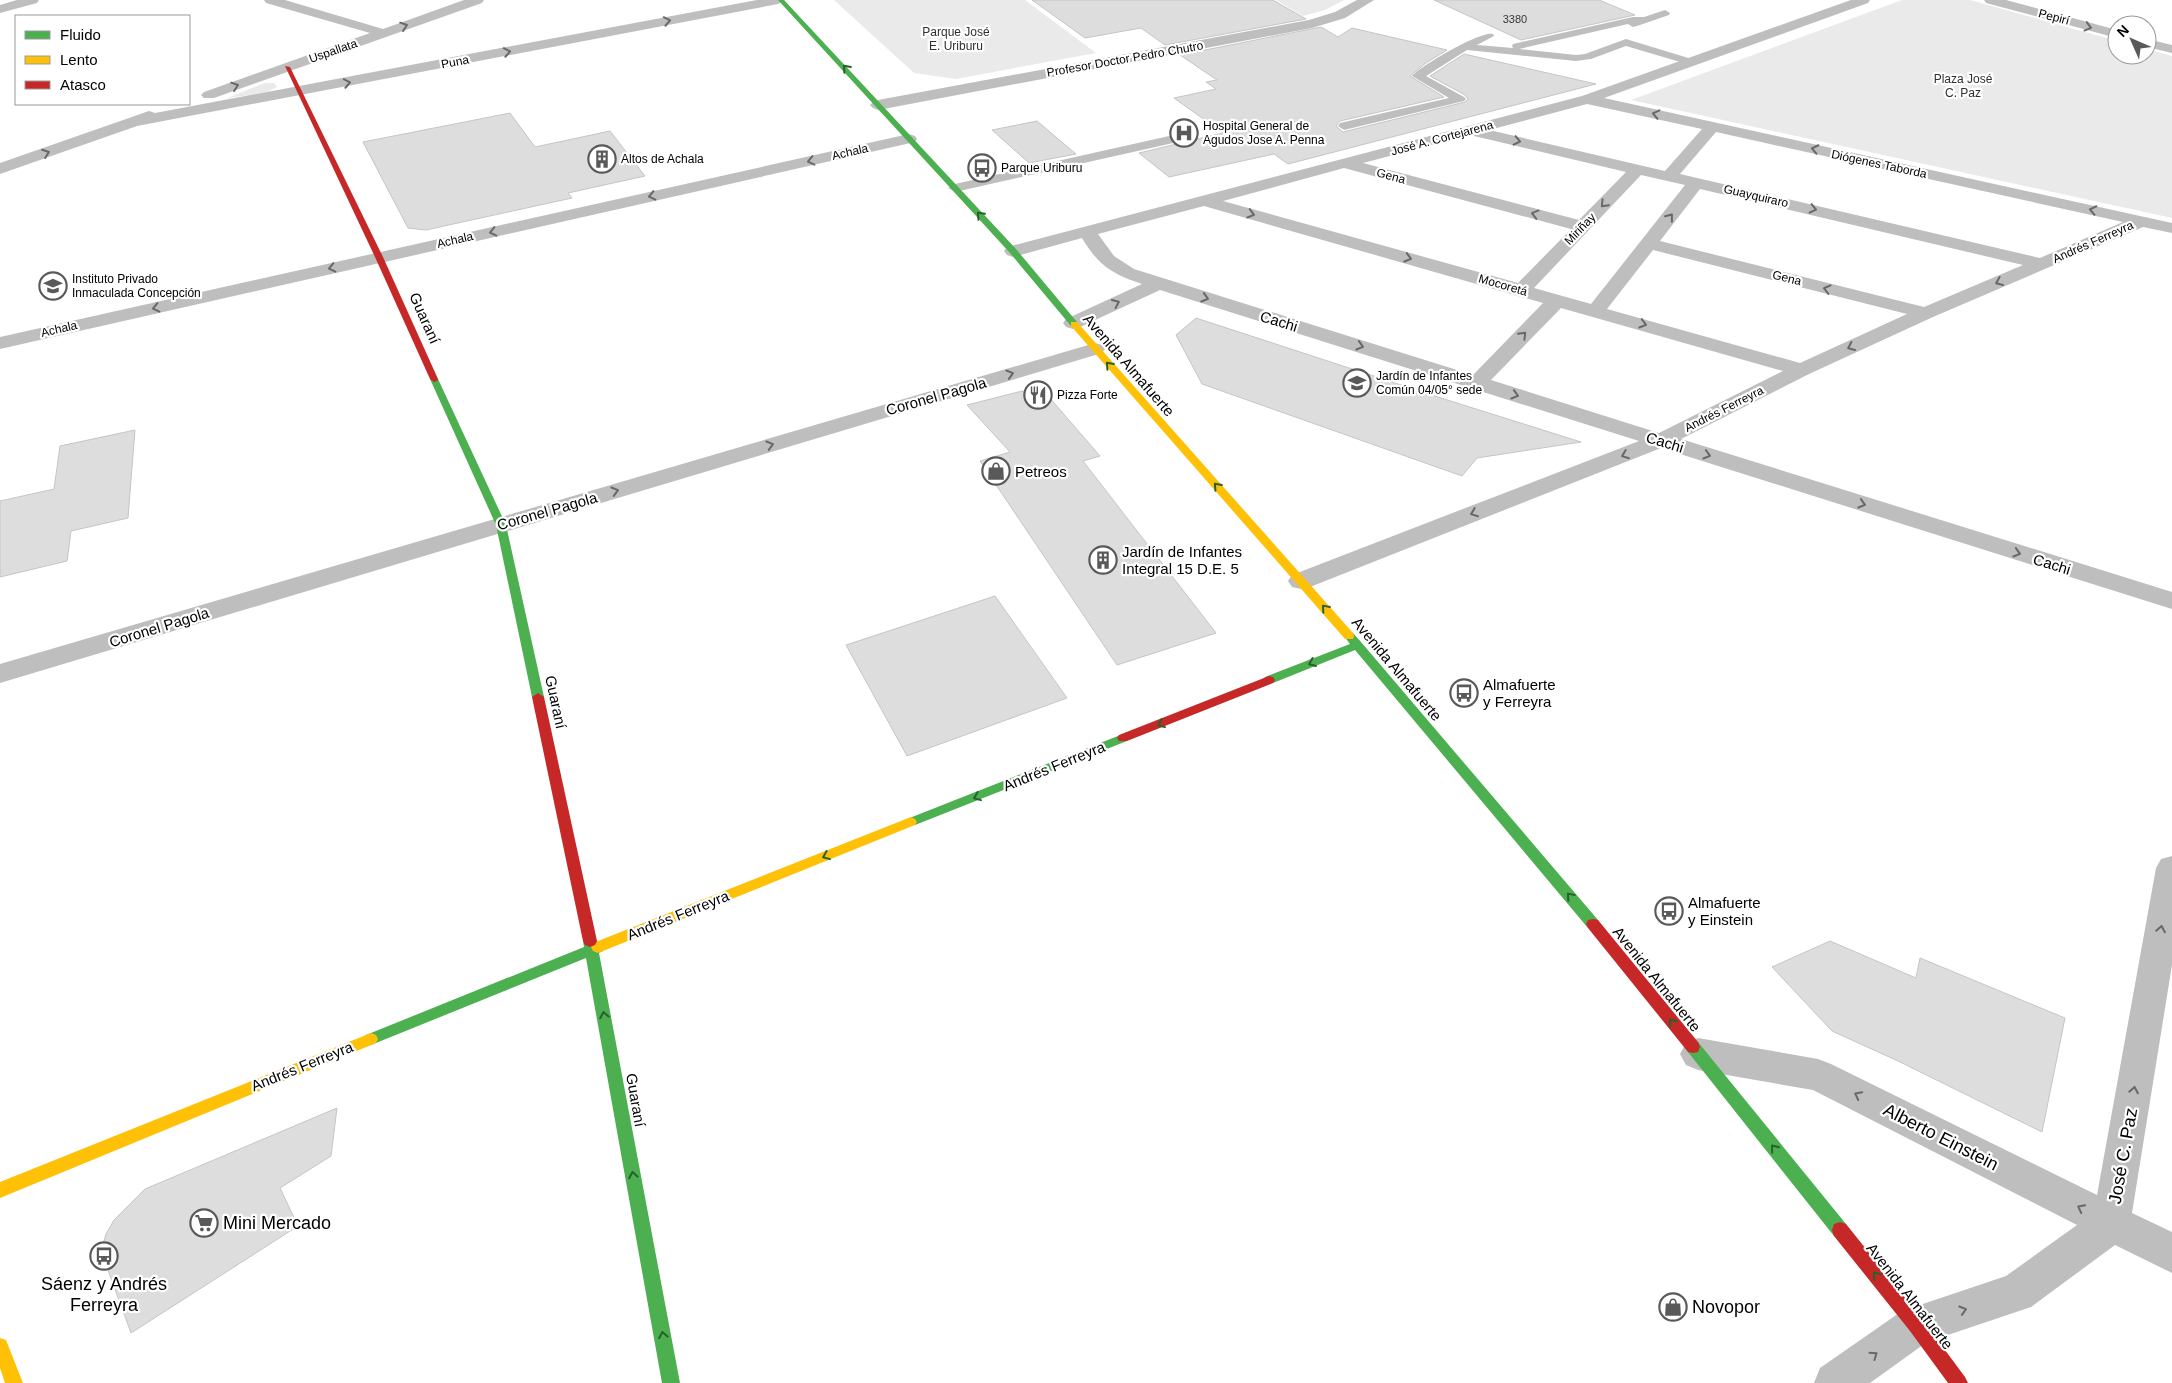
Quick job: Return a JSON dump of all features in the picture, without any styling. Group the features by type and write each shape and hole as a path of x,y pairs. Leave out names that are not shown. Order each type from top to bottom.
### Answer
{"street":[{"path":"0,9 32,0"},
{"path":"271,0 383,33"},
{"name":"Uspallata","path":"190,102 477,0"},
{"name":"Puna","path":"131,122 300,92 778,0"},
{"name":"Avenida Almafuerte","path":"782,0 1013,251 1094,349 1356,645 1605,938 1916,1325 1959,1383"},
{"name":"Profesor Doctor Pedro Chutro","path":"878,105 1303,26 1340,15 1367,0"},
{"name":"José A. Cortejarena","path":"1013,251 1587,99 1863,0"},
{"name":"Pepirí","path":"1990,0 2107,31"},
{"path":"2157,46 2172,50"},
{"name":"Guaraní","path":"287,67 380,257 501,525 592,949 671,1383"},
{"name":"Diógenes Taborda","path":"1587,99 2172,228"},
{"path":"0,169 181,105"},
{"path":"1670,175 1712,127"},
{"name":"Guayquiraro","path":"1470,130 1670,175 2043,264"},
{"name":"Achala","path":"0,343 909,139"},
{"name":"Gena","path":"1344,163 1582,226"},
{"name":"Miriñay","path":"1522,290 1638,169"},
{"path":"1596,310 1697,182"},
{"name":"Mocoretá","path":"1204,200 1802,370"},
{"name":"Andrés Ferreyra","path":"1301,581 1660,441 1802,370 1926,313 2141,221"},
{"name":"Cachi","path":"1087,231 1102,256 1110,264 1127,273 2172,601"},
{"name":"Gena","path":"1649,244 1926,313"},
{"path":"1073,323 1159,283"},
{"path":"1477,383 1557,300"},
{"name":"Coronel Pagola","path":"0,674 1094,349"},
{"name":"Andrés Ferreyra","path":"0,1190 592,949 1356,645"},
{"name":"José C. Paz","path":"1835,1383 1916,1325 2017,1294 2111,1224 2172,868"},
{"name":"Alberto Einstein","path":"1698,1054 1818,1075 2172,1253"},
{"path":"0,1346 14,1383"}],"lane":[{"path":"1665,13 1614,31 1612,35 1674,68"},
{"path":"1504,49 1633,20 1646,20"},
{"path":"1344,126 1460,99 1418,76 1464,46 1489,36"},
{"path":"1464,46 1576,58 1587,57 1626,42 1690,62"},
{"path":"956,188 1178,138"}],"green space":[{"name":"Parque José E. Uriburu","path":"834,0 1025,0 1096,53 956,79 914,73"},
{"path":"1276,0 1344,0 1325,10 1303,16"},
{"name":"Plaza José C. Paz","path":"1902,0 1970,0 2107,38 2107,65 2157,65 2157,52 2172,56 2172,218 1631,100"},
{"path":"265,83 274,83 277,87 265,93 227,98"}],"building":[{"path":"1032,0 1273,0 1306,19 1165,45 1141,28 1085,38"},
{"path":"1434,0 1599,0 1635,15 1521,40"},
{"path":"1321,27 1338,37 1352,28 1447,50 1410,76 1444,97 1340,121 1336,126 1343,132 1465,102 1468,99 1465,95 1430,76 1464,54 1596,84 1288,164 1274,154 1169,177 1139,153 1223,133 1174,98 1216,89 1206,82 1217,80 1180,55"},
{"path":"510,113 535,147 610,131 645,176 568,193 572,198 426,230 408,228 363,142"},
{"path":"1037,121 1076,154 1029,163 992,130"},
{"path":"1196,318 1581,442 1477,458 1462,476 1202,384 1176,335"},
{"name":"Jardín de Infantes Integral 15 D.E. 5","path":"1022,391 1049,397 1100,456 1083,461 1216,633 1117,665 980,461 1010,452 967,405"},
{"path":"135,430 128,518 71,531 67,561 0,577 0,501 54,489 60,446"},
{"path":"995,596 1067,698 907,756 846,645"},
{"path":"1830,941 1916,978 1920,958 2065,1018 2042,1132 1898,1061 1832,1031 1772,967"},
{"name":"Mini Mercado","path":"337,1108 331,1156 280,1188 298,1226 131,1333 101,1251 106,1234 114,1220 145,1189"}],"traffic: fast":[{"path":"781,0 1013,251 1074,324"},
{"path":"434,379 501,525 538,697"},
{"path":"1349,636 1593,924"},
{"path":"1269,680 1357,645"},
{"path":"911,822 1123,738"},
{"path":"590,941 671,1383"},
{"path":"371,1039 598,947"},
{"path":"1693,1047 1840,1230"}],"traffic: slow":[{"path":"1074,324 1349,636"},
{"path":"598,947 911,822"},
{"path":"0,1190 371,1039"},
{"path":"0,1346 14,1383"}],"traffic: jam":[{"path":"287,67 379,257 434,379"},
{"path":"1123,738 1269,680"},
{"path":"538,697 590,941"},
{"path":"1593,924 1693,1047"},
{"path":"1840,1230 1916,1325 1959,1383"}],"place":[{"name":"Hospital General de Agudos Jose A. Penna","path":"1184,133"},
{"name":"Altos de Achala","path":"602,159"},
{"name":"Parque Uriburu","path":"982,168"},
{"name":"Instituto Privado Inmaculada Concepción","path":"53,286"},
{"name":"Jardín de Infantes Común 04/05° sede","path":"1357,383"},
{"name":"Pizza Forte","path":"1038,395"},
{"name":"Petreos","path":"996,471"},
{"name":"Jardín de Infantes Integral 15 D.E. 5","path":"1103,560"},
{"name":"Almafuerte y Ferreyra","path":"1464,693"},
{"name":"Almafuerte y Einstein","path":"1669,911"},
{"name":"Mini Mercado","path":"204,1223"},
{"name":"Sáenz y Andrés Ferreyra","path":"104,1256"},
{"name":"Novopor","path":"1673,1307"}]}
